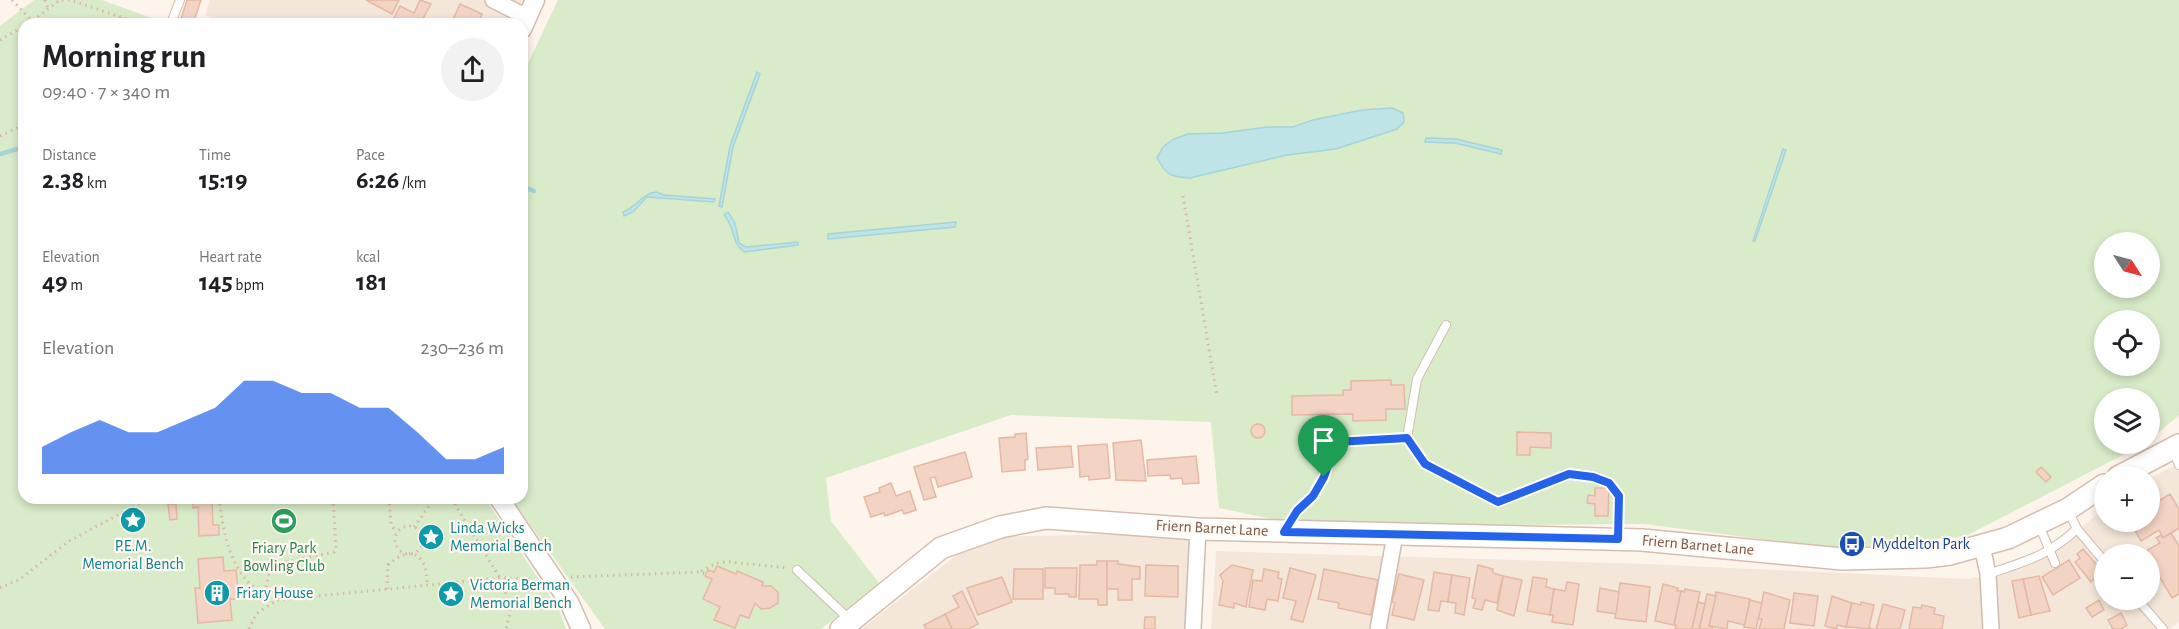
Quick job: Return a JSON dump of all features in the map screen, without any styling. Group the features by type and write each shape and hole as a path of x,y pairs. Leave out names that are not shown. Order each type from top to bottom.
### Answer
{"main road":[{"path":"2145,466 2177,453"},
{"name":"Friern Barnet Lane","path":"846,625 940,548 1000,527 1046,518 1198,529 1642,540 1842,559 1926,557 1950,554 2008,538 2068,508 2094,491"}],"street":[{"path":"494,0 517,18"},
{"path":"527,18 536,0"},
{"path":"503,504 568,602 580,629"},
{"path":"1193,629 1198,529"},
{"path":"1378,629 1395,535"},
{"path":"1982,546 1988,574 1991,629"}],"lane":[{"path":"173,18 180,0"},
{"path":"1446,325 1417,380 1407,438 1425,464 1498,502 1569,474 1593,477 1609,483 1619,496 1618,539"},
{"path":"1284,532 1297,511 1313,496 1324,477 1336,442 1407,438"},
{"path":"2068,508 2077,529 2094,549"},
{"path":"2038,524 2055,563"},
{"path":"1988,574 2041,556 2077,529"},
{"path":"797,570 846,625"},
{"path":"2147,610 2163,629"}],"path":[{"path":"12,0 24,18"},
{"path":"45,0 48,9"},
{"path":"36,18 60,0 70,0 126,18"},
{"path":"0,40 18,30"},
{"path":"0,136 18,128"},
{"path":"1183,196 1217,396"},
{"path":"0,588 20,579 69,541 139,504"},
{"path":"220,504 225,541 237,565 249,584 277,600"},
{"path":"265,593 269,573 276,564 334,552 336,548 333,504"},
{"path":"389,504 391,524 396,533"},
{"path":"414,527 431,504"},
{"path":"455,504 500,578 511,609 506,629"},
{"path":"404,527 414,527 421,534 423,543 417,552 408,555 399,551 394,542 396,533 404,527"},
{"path":"387,590 388,565 397,556 419,556 425,563 427,585"},
{"path":"699,572 717,563 730,562 797,570"},
{"path":"249,629 256,614 277,600 500,578 699,572 707,574"}],"shaded area":[{"path":"210,0 522,0 514,18 211,18 205,15"},
{"path":"2179,463 2179,621 2170,629 1211,629 1216,551 1647,564 1969,579 2042,559 2094,517 2094,532 2160,532 2160,473"},
{"path":"1193,533 1189,629 861,629 980,537"}],"green space":[{"path":"34,0 102,0 152,18 18,18 18,504 489,504 559,610 566,629 0,629 0,26"},
{"path":"558,0 2179,0 2179,415 2160,431 2160,388 2094,388 2094,454 2125,454 2101,466 2094,466 2094,470 1966,536 1837,549 1644,524 1306,526 1219,508 1211,422 1011,415 826,478 831,521 879,583 821,629 605,629 515,504 528,504 528,63"}],"water":[{"path":"757,72 760,74 733,147 722,207 719,206 730,146"},
{"path":"1392,108 1403,113 1404,122 1397,129 1336,149 1287,155 1190,178 1170,174 1157,158 1163,147 1174,139 1188,134 1293,127 1313,120 1362,110"},
{"path":"1426,138 1456,139 1502,150 1501,154 1455,143 1425,142"},
{"path":"1783,149 1786,150 1755,241 1753,241"},
{"path":"656,192 664,195 715,199 714,202 647,197 633,212 624,216 623,212 646,195"},
{"path":"728,212 735,223 739,243 746,247 798,242 798,245 744,252 737,243 724,215"},
{"path":"956,222 955,227 828,239 828,234"}],"building":[{"path":"187,0 201,0 195,18 181,18"},
{"path":"366,0 399,0 392,14"},
{"path":"420,0 431,4 423,18 394,18 400,6 414,13"},
{"path":"460,4 482,14 480,18 454,18"},
{"path":"1391,380 1391,385 1404,385 1405,409 1386,409 1386,420 1353,421 1353,414 1292,415 1292,396 1343,395 1343,390 1351,390 1351,381"},
{"path":"1255,424 1261,424 1265,431 1261,438 1255,438 1251,434 1251,428"},
{"path":"1517,432 1551,433 1551,448 1530,447 1530,455 1517,455"},
{"path":"1026,433 1028,459 1025,460 1025,470 1002,472 999,438 1015,437 1015,434"},
{"path":"1141,440 1146,481 1116,480 1113,443"},
{"path":"1107,444 1110,478 1089,480 1089,476 1080,477 1078,446"},
{"path":"1071,446 1073,467 1038,470 1036,448"},
{"path":"965,452 972,477 938,487 935,477 930,478 936,497 924,500 914,467"},
{"path":"1196,456 1199,483 1183,484 1182,478 1171,479 1170,475 1148,476 1147,460"},
{"path":"2041,467 2051,477 2046,482 2036,472"},
{"path":"891,483 896,496 910,491 916,510 904,514 902,510 885,516 884,513 871,517 864,497 880,492 879,488"},
{"path":"1595,488 1609,488 1608,516 1595,516 1595,504 1587,503 1588,495 1595,496"},
{"path":"2170,494 2179,509 2179,528 2163,538 2160,532 2160,500"},
{"path":"168,504 176,504 177,519 170,520"},
{"path":"193,504 212,504 213,525 219,525 219,535 199,536 198,507 193,508"},
{"path":"2136,532 2156,532 2141,541"},
{"path":"2171,533 2179,546 2179,594 2172,598 2160,578 2160,543 2156,538 2161,535 2163,538"},
{"path":"2083,549 2094,562 2094,580 2091,582 2075,562 2080,558 2077,554"},
{"name":"Friary House","path":"223,557 224,571 236,570 239,599 230,599 232,620 198,623 195,588 200,588 198,559"},
{"path":"2069,560 2080,578 2053,595 2042,577"},
{"path":"1097,561 1107,561 1107,605 1098,605 1098,599 1079,599 1080,565 1097,565"},
{"path":"1107,561 1118,561 1118,564 1140,567 1140,579 1132,579 1132,600 1118,600 1118,589 1107,589"},
{"path":"1146,565 1178,566 1178,597 1145,596"},
{"path":"1232,565 1253,570 1246,607 1234,603 1234,608 1219,605 1223,581 1220,575"},
{"path":"1478,565 1493,569 1493,573 1503,576 1497,603 1485,600 1482,610 1473,608 1476,599 1472,598"},
{"path":"717,566 736,574 737,571 763,582 762,586 771,586 778,592 778,603 770,608 761,609 755,603 749,618 740,615 735,628 714,620 720,607 703,599 712,579 705,576 708,570 714,572"},
{"path":"1045,568 1077,568 1076,597 1069,597 1069,594 1055,594 1055,588 1045,588"},
{"path":"1290,568 1316,575 1303,622 1291,619 1296,601 1283,598"},
{"path":"1014,569 1043,569 1043,599 1013,599"},
{"path":"1264,569 1279,572 1278,578 1282,579 1278,601 1267,599 1265,610 1249,607 1253,580 1262,581"},
{"path":"1324,569 1378,580 1371,615 1338,608 1339,603 1318,599"},
{"path":"1434,572 1452,575 1448,602 1441,601 1439,611 1428,610"},
{"path":"1399,574 1424,580 1414,620 1392,615 1395,603 1392,602"},
{"path":"1452,575 1470,578 1464,615 1455,613 1456,603 1448,602"},
{"path":"1503,576 1522,580 1514,616 1497,610"},
{"path":"2039,576 2050,611 2031,615 2023,579"},
{"path":"1002,577 1012,602 978,615 967,588"},
{"path":"1533,577 1547,579 1546,587 1554,589 1550,615 1527,611"},
{"path":"2023,579 2031,615 2019,618 2012,581"},
{"path":"1567,582 1579,584 1573,625 1552,622 1553,615 1550,615 1554,589 1565,591"},
{"path":"1620,583 1650,587 1646,622 1615,618"},
{"path":"1663,584 1681,591 1674,625 1655,621"},
{"path":"1600,588 1619,592 1616,614 1597,611"},
{"path":"1685,589 1700,592 1692,629 1675,629 1681,591 1684,592"},
{"path":"962,591 978,624 969,629 952,629 945,614 959,607 953,596"},
{"path":"1716,592 1750,599 1745,625 1728,621 1727,629 1709,626"},
{"path":"1764,592 1790,600 1784,629 1759,629 1762,619 1758,619"},
{"path":"1794,593 1818,596 1814,626 1790,623"},
{"path":"1707,594 1716,596 1709,626 1713,627 1712,629 1699,629"},
{"path":"1832,596 1852,603 1846,627 1837,625 1837,629 1825,626"},
{"path":"1750,600 1762,603 1756,629 1744,627"},
{"path":"1698,602 1705,604 1699,629 1692,629"},
{"path":"1861,602 1874,605 1869,628 1874,629 1846,627 1852,603 1861,605"},
{"path":"2094,603 2094,610 2104,610 2092,617 2086,608"},
{"path":"1883,604 1905,610 1900,629 1876,629"},
{"path":"1922,605 1935,608 1934,614 1944,616 1942,629 1909,629 1913,607 1921,608"},
{"path":"2121,613 2127,625 2121,629 2113,629 2108,620"},
{"path":"945,614 952,629 926,629 924,625"},
{"path":"1145,617 1155,617 1155,629 1144,629"}],"waterway":[{"path":"0,154 18,149"},
{"path":"528,188 534,191"}],"place":[{"name":"P.E.M. Memorial Bench","path":"133,520"},
{"name":"Friary Park Bowling Club","path":"284,521"},
{"name":"Linda Wicks Memorial Bench","path":"431,537"},
{"name":"Myddelton Park","path":"1852,544"},
{"name":"Friary House","path":"217,593"},
{"name":"Victoria Berman Memorial Bench","path":"451,594"}],"route":[{"path":"1407,438 1425,464 1498,502 1569,474 1593,477 1609,483 1619,496 1618,539 1284,532 1297,511 1313,496 1324,477 1336,442 1407,438"}]}
